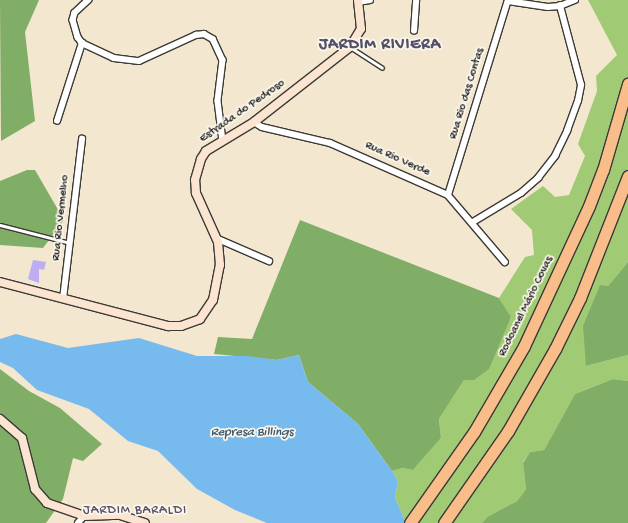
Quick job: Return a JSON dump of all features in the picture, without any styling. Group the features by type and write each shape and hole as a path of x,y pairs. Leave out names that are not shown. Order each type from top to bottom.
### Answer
{"highway":[{"name":"Rodoanel Mário Covas","path":"410,523 474,432 524,346 570,248 603,170 628,84"},
{"path":"444,523 484,467 555,349 580,298 628,176"}],"main road":[{"name":"Estrada do Pedroso","path":"0,282 168,326 192,323 206,311 216,291 220,265 216,238 202,211 195,180 198,167 206,151 254,122 350,47 361,29 358,1"},
{"path":"0,419 22,438 32,482 41,498 53,507 84,516 120,515 145,523"}],"street":[{"path":"57,121 82,43 73,20 76,13 89,0"},
{"path":"358,1 370,0"},
{"path":"414,31 416,0"},
{"path":"508,0 534,6 560,6 575,0"},
{"name":"Rua Rio das Contas","path":"448,195 508,0"},
{"path":"472,222 495,210 538,178 555,156 567,131 578,101 581,85 560,6"},
{"path":"82,43 114,58 132,62 145,59 196,35 204,34 213,39 223,60 218,101 223,141"},
{"name":"Rua Rio Verde","path":"254,122 262,127 330,143 448,195 505,262"},
{"name":"Rua Rio Vermelho","path":"63,299 82,139"},
{"path":"216,238 269,261"},
{"path":"78,523 84,516"}],"lane":[{"path":"350,47 382,68"},
{"path":"0,225 70,244"}],"green space":[{"path":"0,0 39,0 25,32 35,121 1,141"},
{"path":"588,0 628,0 628,262 608,286 586,356 586,366 628,355 628,381 613,379 575,394 544,450 530,452 523,462 526,489 517,501 487,517 482,523 406,523 395,498 398,481 392,471 402,468 413,470 441,438 439,419 464,380 511,318 499,298 525,257 534,255 532,230 511,209 543,186 555,197 569,195 585,156 578,144 597,91 596,76 617,55"},
{"path":"27,170 35,170 64,220 43,248 0,245 0,181"},
{"path":"300,220 499,298 511,317 489,369 474,380 464,380 439,419 441,438 413,470 402,468 392,471 358,424 308,382 299,355 277,360 214,354 218,337 252,339"},
{"path":"628,262 628,355 586,366 583,326 600,285 608,286"},
{"path":"0,369 29,391 60,408 102,444 83,461 73,458 63,499 46,523 0,523"},
{"path":"613,379 628,381 628,523 482,523 487,517 517,501 526,489 523,463 530,452 544,450 575,394"}],"water":[{"name":"Represa Billings","path":"16,334 68,348 139,338 197,356 248,356 277,360 299,355 308,382 358,424 392,471 398,481 395,498 406,523 267,523 235,510 197,489 158,451 128,441 89,409 37,390 13,368 0,362 0,339"}],"building":[{"path":"33,260 46,262 44,270 39,269 39,283 28,279"}],"district":[{"name":"JARDIM RIVIERA","path":"380,46"},
{"name":"JARDIM BARALDI","path":"135,511"}]}
